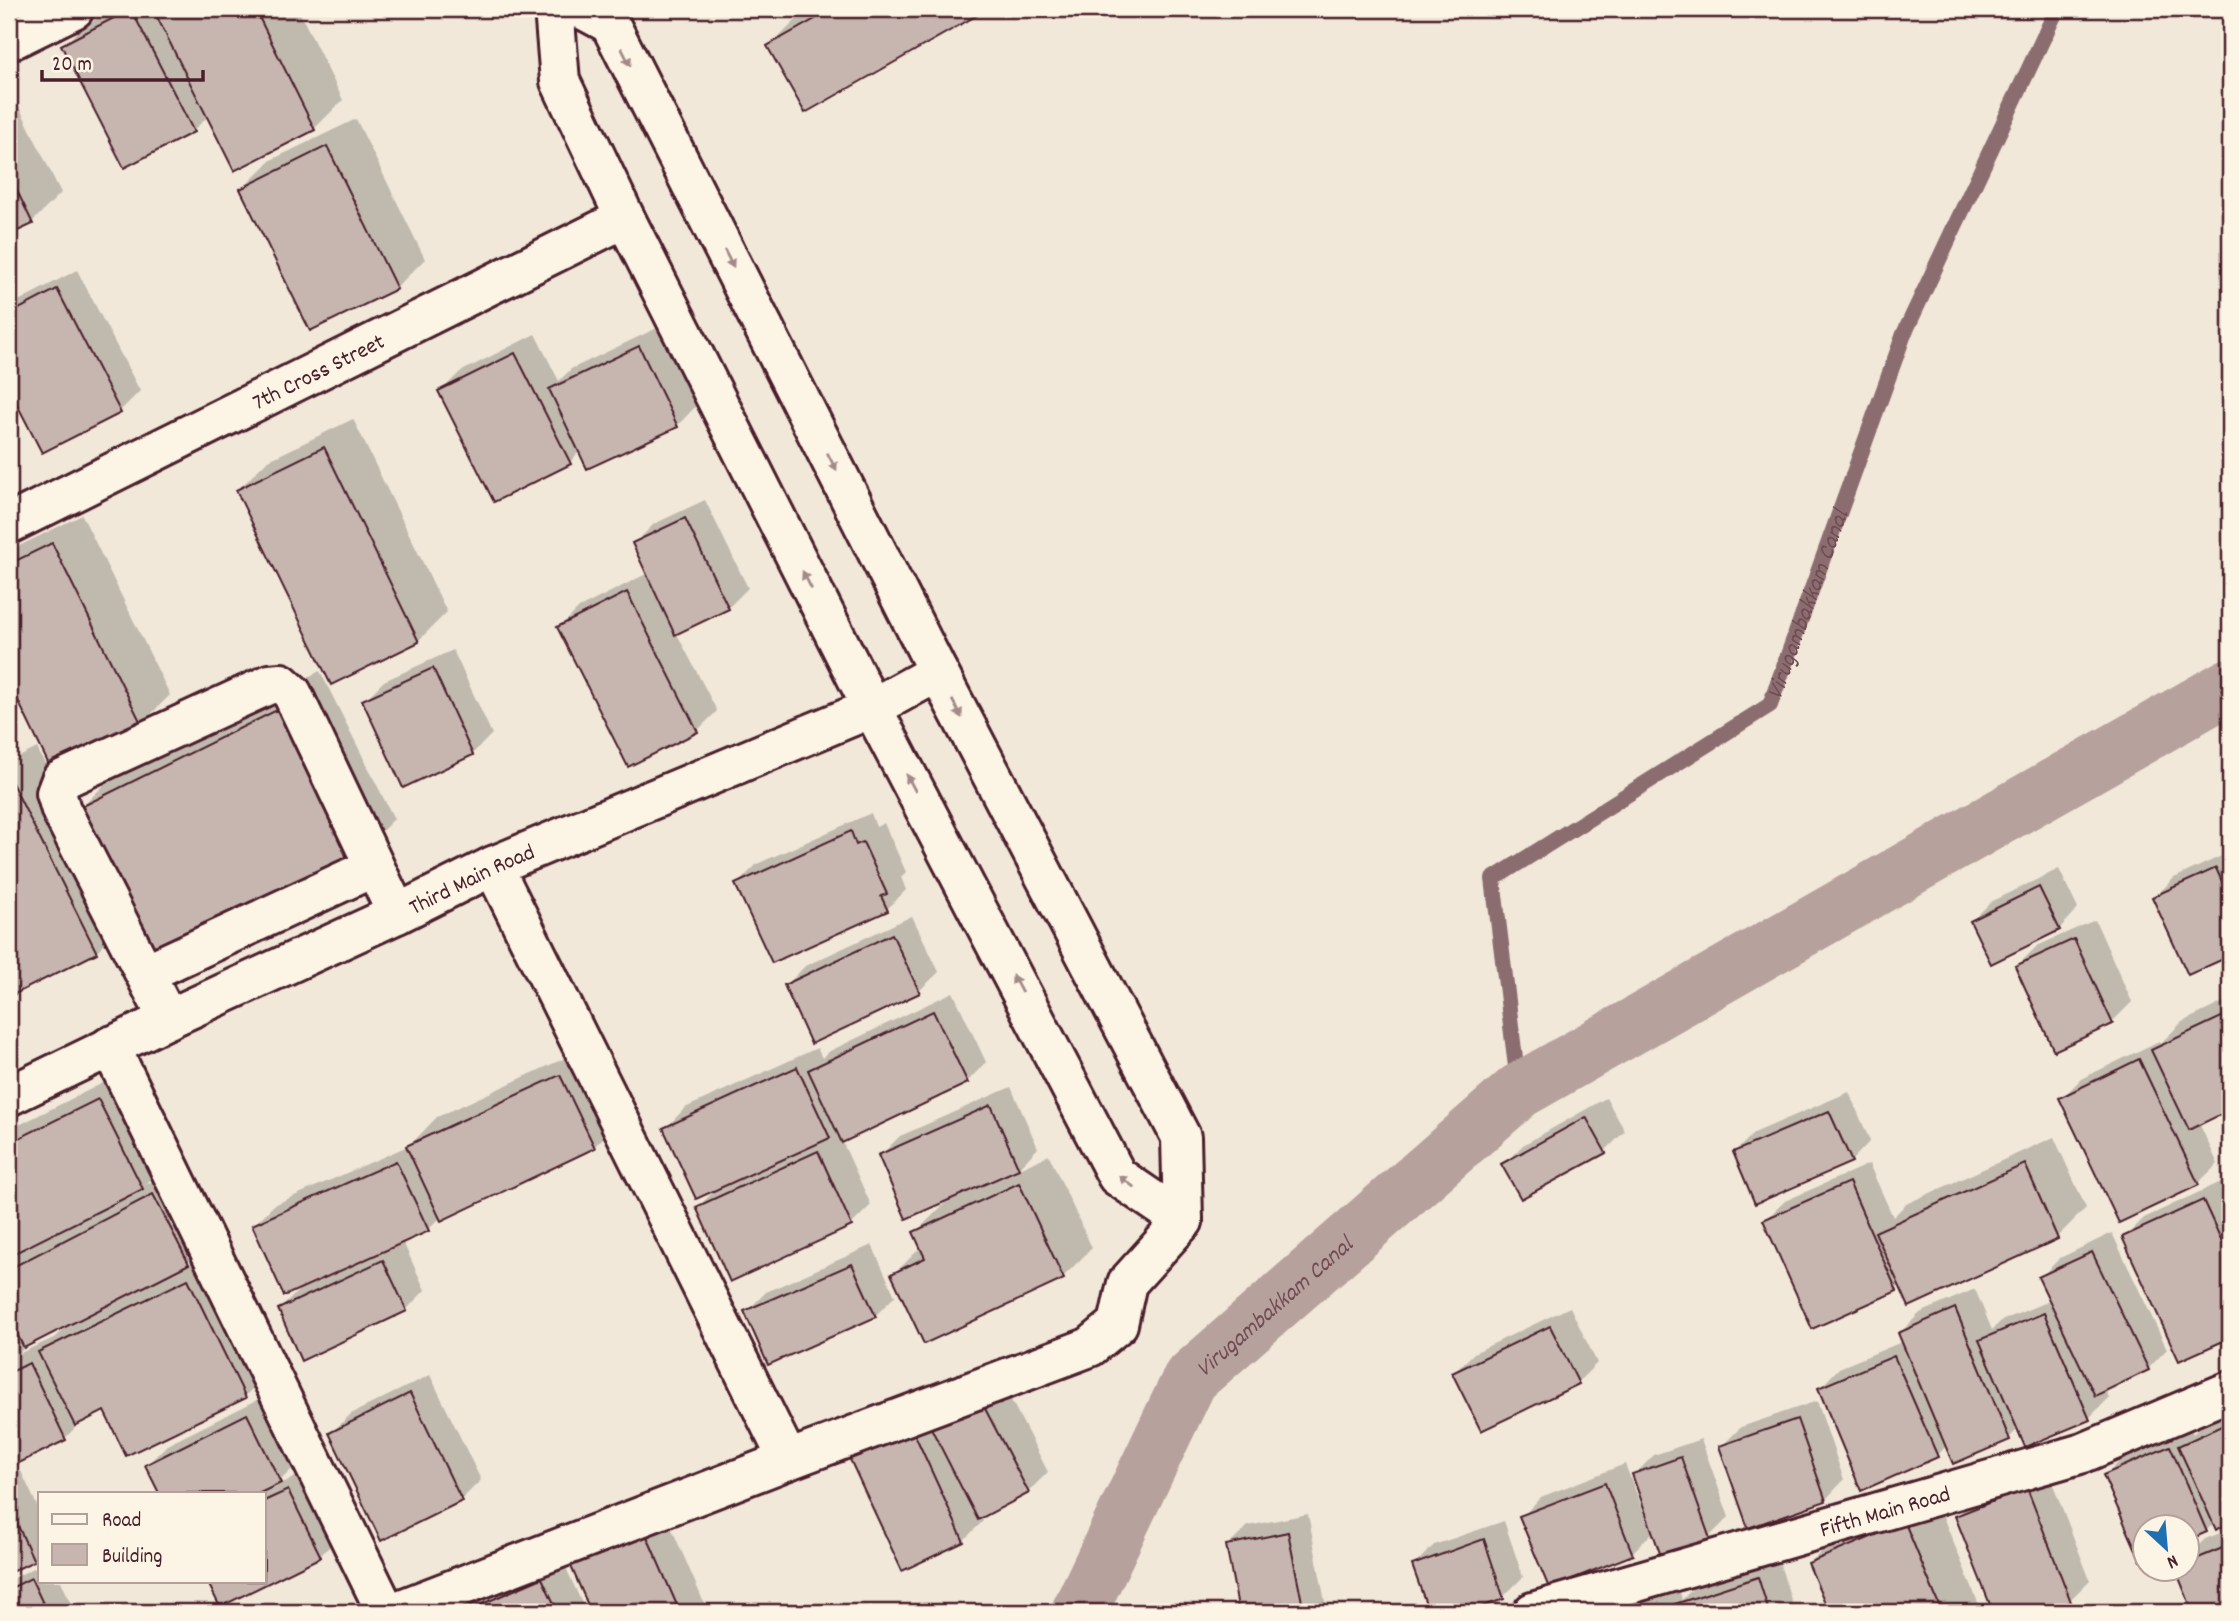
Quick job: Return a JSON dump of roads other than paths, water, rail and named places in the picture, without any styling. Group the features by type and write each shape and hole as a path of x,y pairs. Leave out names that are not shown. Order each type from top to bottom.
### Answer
{"street":[{"path":"9,41 74,9"},
{"path":"554,9 560,81 625,218 872,708 1117,1176 1183,1221"},
{"path":"394,1612 1090,1347 1118,1324 1127,1283 1183,1221 1181,1137 938,672 610,24 582,9"},
{"name":"7th Cross Street","path":"9,523 625,218"},
{"name":"Third Main Road","path":"9,1096 110,1046 397,914 493,866 872,708 938,672"},
{"path":"168,1019 61,810 56,793 61,780 270,684 281,683 292,692 397,914"},
{"path":"493,866 788,1460"},
{"path":"146,973 374,867"},
{"path":"110,1046 386,1612"},
{"name":"Fifth Main Road","path":"1533,1612 2083,1452 2230,1391"}],"waterway":[{"name":"Virugambakkam Canal","path":"1519,1091 1493,879 1770,705 1904,334 2057,9"},
{"name":"Virugambakkam Canal","path":"1079,1612 1190,1379 1519,1091 2230,686"}]}
